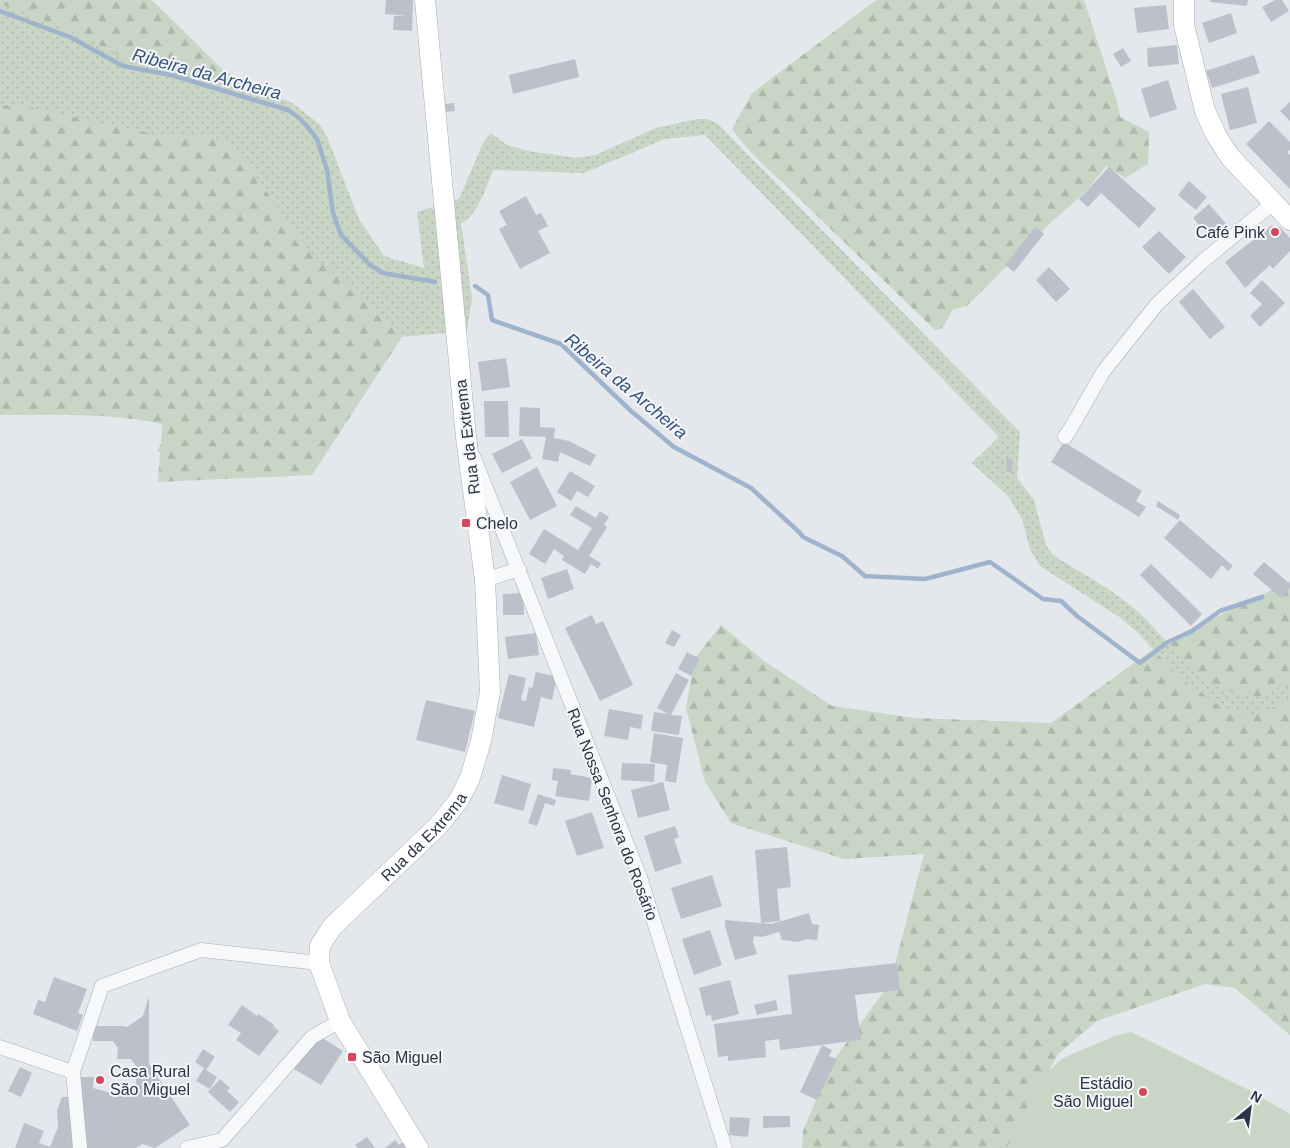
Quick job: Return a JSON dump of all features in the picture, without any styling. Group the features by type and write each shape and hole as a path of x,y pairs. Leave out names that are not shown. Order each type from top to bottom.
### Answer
{"street":[{"name":"Rua da Extrema","path":"319,963 320,946 332,926 438,826 459,800 470,778 481,741 490,692 485,580 466,437 425,0"},
{"path":"1184,0 1184,25 1205,111 1216,135 1230,156 1290,220"},
{"path":"1065,437 1102,372 1157,304 1202,262 1273,203"},
{"name":"Rua Nossa Senhora do Rosário","path":"466,437 640,877 725,1148"},
{"path":"485,580 519,569"},
{"path":"80,1148 73,1072 102,986 201,950 319,963 340,1020 418,1148"},
{"path":"187,1148 222,1140 312,1037 340,1020"},
{"path":"0,1047 73,1072"}],"green space":[{"path":"0,0 152,0 223,70 269,96 291,102 319,124 327,137 359,219 368,306 402,337 312,475 158,482 160,452 157,451 161,444 162,424 102,416 0,415"},
{"path":"877,0 1084,0 1118,105 1120,117 1149,132 1148,164 1125,178 1106,166 1087,190 1046,227 967,306 952,310 943,328 935,330 761,163 732,129 752,93"},
{"path":"0,4 80,35 126,59 202,77 291,102 319,124 327,137 357,216 384,256 424,268 417,212 459,199 483,143 491,133 507,145 528,151 576,158 595,155 656,128 697,119 708,119 718,124 1020,432 1017,478 1034,500 1046,545 1053,555 1108,589 1128,604 1144,617 1188,664 1219,686 1243,696 1254,697 1267,694 1290,679 1290,697 1275,707 1254,714 1237,712 1214,702 1179,677 1137,632 1121,618 1040,566 1030,549 1022,519 1008,496 972,463 999,437 705,135 665,139 584,173 493,170 477,208 467,220 461,223 472,298 467,331 402,337 310,252 234,146 205,134 168,137 28,107 0,105"},
{"path":"1290,581 1290,1035 1235,988 1205,984 1097,1021 1058,1054 1008,1148 802,1148 803,1131 831,1064 890,983 924,854 844,859 731,823 705,782 686,708 695,658 721,625 764,661 832,706 915,718 1051,723 1159,645"},
{"name":"Estádio São Miguel","path":"1131,1032 1247,1089 1290,1114 1290,1148 1006,1148 1043,1076 1063,1058 1117,1035"}],"building":[{"path":"386,0 413,0 412,31 393,30 394,16 407,16 385,14"},
{"path":"1210,0 1248,0 1247,6 1210,2"},
{"path":"1275,0 1282,0 1289,11 1271,22 1262,7"},
{"path":"1166,5 1169,29 1137,33 1134,8"},
{"path":"1231,13 1237,33 1209,43 1202,23"},
{"path":"1177,45 1179,64 1148,67 1147,48"},
{"path":"1123,48 1131,61 1121,67 1113,54"},
{"path":"1254,55 1260,73 1212,88 1206,71"},
{"path":"575,59 579,77 513,94 509,75"},
{"path":"1168,80 1177,109 1150,118 1141,89"},
{"path":"1248,87 1257,123 1230,130 1221,94"},
{"path":"1290,102 1290,121 1280,111"},
{"path":"454,103 455,111 445,112 444,104"},
{"path":"1269,121 1290,142 1290,150 1287,152 1290,155 1290,189 1246,144"},
{"path":"1109,167 1156,209 1139,228 1101,193 1088,207 1079,199"},
{"path":"1189,181 1207,197 1196,210 1178,195"},
{"path":"526,196 536,215 541,213 548,226 538,231 550,253 520,269 499,229 507,225 499,211"},
{"path":"1209,204 1227,225 1211,239 1193,218"},
{"path":"1271,226 1280,227 1290,238 1290,251 1273,269 1270,265 1245,288 1225,262"},
{"path":"1035,227 1044,234 1014,272 1005,265"},
{"path":"1159,231 1186,257 1169,274 1142,247"},
{"path":"1049,267 1070,289 1056,302 1036,280"},
{"path":"1262,280 1285,303 1260,327 1250,316 1262,304 1250,293"},
{"path":"1193,289 1225,327 1210,339 1179,302"},
{"path":"506,358 510,387 482,391 478,362"},
{"path":"484,401 508,401 509,437 485,437"},
{"path":"520,407 540,408 540,427 555,428 554,438 569,441 596,455 590,466 560,452 558,462 542,459 546,437 519,436"},
{"path":"522,439 532,458 502,473 492,454"},
{"path":"1064,442 1142,491 1136,501 1146,507 1139,517 1051,462"},
{"path":"1006,459 1012,459 1012,472 1007,472"},
{"path":"537,467 557,506 530,520 510,482"},
{"path":"570,471 595,486 588,497 577,491 571,501 557,492"},
{"path":"1158,501 1180,515 1178,520 1156,506"},
{"path":"576,506 596,518 600,511 609,517 604,525 607,527 589,556 601,563 598,569 591,564 585,574 562,560 564,556 554,549 545,564 529,554 544,529 578,550 592,528 570,515"},
{"path":"1180,520 1233,566 1228,571 1222,565 1211,579 1164,538"},
{"path":"1264,562 1290,584 1290,588 1281,598 1253,574"},
{"path":"1151,564 1202,614 1191,626 1140,575"},
{"path":"567,569 574,589 548,599 541,578"},
{"path":"523,593 524,615 503,615 503,594"},
{"path":"592,615 596,624 603,621 633,685 600,701 565,628"},
{"path":"672,630 681,635 674,647 665,643"},
{"path":"536,633 539,655 508,659 505,637"},
{"path":"687,652 700,659 691,676 678,669"},
{"path":"536,672 557,677 552,700 541,697 534,727 498,718 509,674 526,678 521,700 526,701 529,687 532,688"},
{"path":"676,673 689,680 671,715 682,716 679,735 651,731 654,712 669,714 657,708"},
{"path":"426,700 475,711 465,752 416,740"},
{"path":"609,709 643,715 641,729 630,727 628,740 604,736"},
{"path":"654,733 683,738 676,783 665,781 667,765 650,762"},
{"path":"622,763 655,764 654,782 621,780"},
{"path":"553,768 571,770 570,774 592,778 589,801 555,796 558,781 552,780"},
{"path":"502,775 531,784 523,811 494,803"},
{"path":"663,782 670,810 638,818 631,790"},
{"path":"538,794 556,800 554,806 545,803 537,826 528,823"},
{"path":"592,812 604,848 577,856 565,821"},
{"path":"675,826 679,837 674,839 682,863 655,872 644,836"},
{"path":"787,847 791,887 777,889 780,921 761,923 755,850"},
{"path":"712,875 722,906 681,919 671,888"},
{"path":"809,913 812,924 819,925 817,940 807,939 798,942 782,940 779,932 762,937 754,936 753,942 757,954 735,960 725,920 771,924"},
{"path":"710,930 722,965 694,975 682,939"},
{"path":"897,963 900,990 855,995 861,1040 780,1050 779,1039 765,1041 766,1057 728,1061 728,1056 718,1057 714,1024 792,1014 788,975"},
{"path":"54,977 87,989 78,1013 83,1015 77,1031 33,1014 38,1000 45,1002"},
{"path":"730,980 739,1014 712,1021 711,1015 706,1016 699,988"},
{"path":"149,996 149,1064 190,1125 155,1148 142,1144 136,1148 83,1148 77,1077 94,1077 93,1088 123,1096 136,1087 136,1066 131,1059 117,1059 118,1048 113,1041 93,1041 93,1026 127,1027 143,1016"},
{"path":"776,1000 778,1010 757,1015 754,1005"},
{"path":"242,1005 257,1016 259,1014 279,1031 259,1056 236,1040 241,1033 228,1025"},
{"path":"316,1034 343,1051 321,1085 294,1069"},
{"path":"822,1045 832,1050 829,1056 837,1059 817,1100 800,1092"},
{"path":"203,1049 215,1057 206,1070 217,1077 210,1089 196,1081 204,1068 195,1062"},
{"path":"20,1067 32,1073 21,1097 8,1091"},
{"path":"220,1079 230,1088 227,1091 239,1102 230,1112 208,1092"},
{"path":"62,1097 72,1097 72,1148 15,1148 24,1123 44,1131 39,1143 50,1147 58,1127 57,1110"},
{"path":"763,1116 790,1116 790,1127 763,1128"},
{"path":"730,1117 750,1118 748,1137 729,1135"},
{"path":"367,1137 375,1148 358,1148 355,1145"},
{"path":"395,1140 399,1145 404,1141 409,1148 385,1148"}],"waterway":[{"name":"Ribeira da Archeira","path":"0,11 70,37 123,66 171,75 288,110 299,118 317,139 327,170 333,213 341,235 370,265 383,273 435,282"},
{"name":"Ribeira da Archeira","path":"475,286 488,295 492,320 561,344 631,411 674,447 751,488 803,537 842,556 865,576 925,579 990,562 1043,599 1061,601 1077,616 1140,663 1168,642 1192,631 1220,611 1262,597"}],"place":[{"name":"Café Pink","path":"1275,232"},
{"name":"Chelo","path":"466,523"},
{"name":"São Miguel","path":"352,1057"},
{"name":"Casa Rural São Miguel","path":"100,1080"},
{"name":"Estádio São Miguel","path":"1143,1092"}]}
